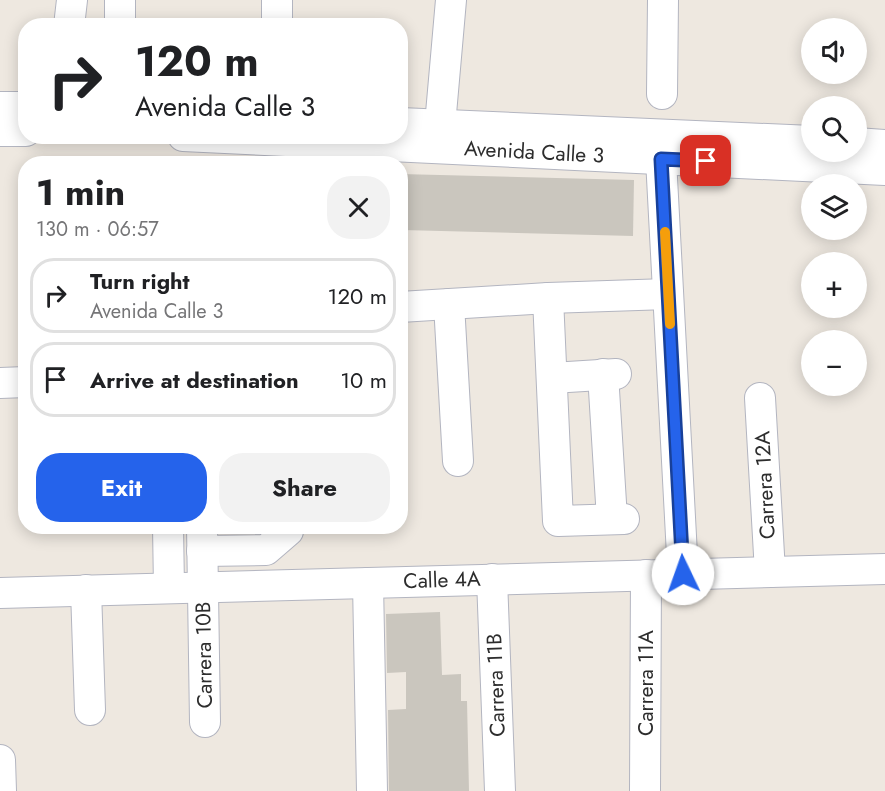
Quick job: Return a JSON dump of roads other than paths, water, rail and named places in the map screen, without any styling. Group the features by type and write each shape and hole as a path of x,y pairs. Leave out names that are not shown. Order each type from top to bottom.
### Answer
{"street":[{"path":"70,18 72,0"},
{"path":"120,0 120,18"},
{"path":"277,0 277,18"},
{"path":"440,124 451,0"},
{"path":"662,94 663,0"},
{"path":"0,107 18,107"},
{"name":"Avenida Calle 3","path":"408,123 801,140"},
{"path":"0,130 18,131"},
{"name":"Avenida Calle 3","path":"229,144 269,151 661,159 885,170"},
{"path":"867,144 885,145"},
{"path":"661,159 656,294 683,574"},
{"path":"408,307 656,294"},
{"path":"548,298 558,522 618,519 610,374 552,378"},
{"path":"449,304 458,461"},
{"path":"0,383 18,382"},
{"name":"Carrera 12A","path":"760,398 770,572"},
{"path":"168,534 169,588"},
{"path":"202,539 266,550 285,534"},
{"name":"Carrera 10B","path":"202,539 205,722"},
{"name":"Calle 4A","path":"0,593 885,568"},
{"name":"Carrera 11A","path":"645,791 646,575"},
{"name":"Carrera 11B","path":"492,579 500,791"},
{"path":"368,583 372,791"},
{"path":"86,590 90,710"},
{"path":"0,760 2,791"}]}
